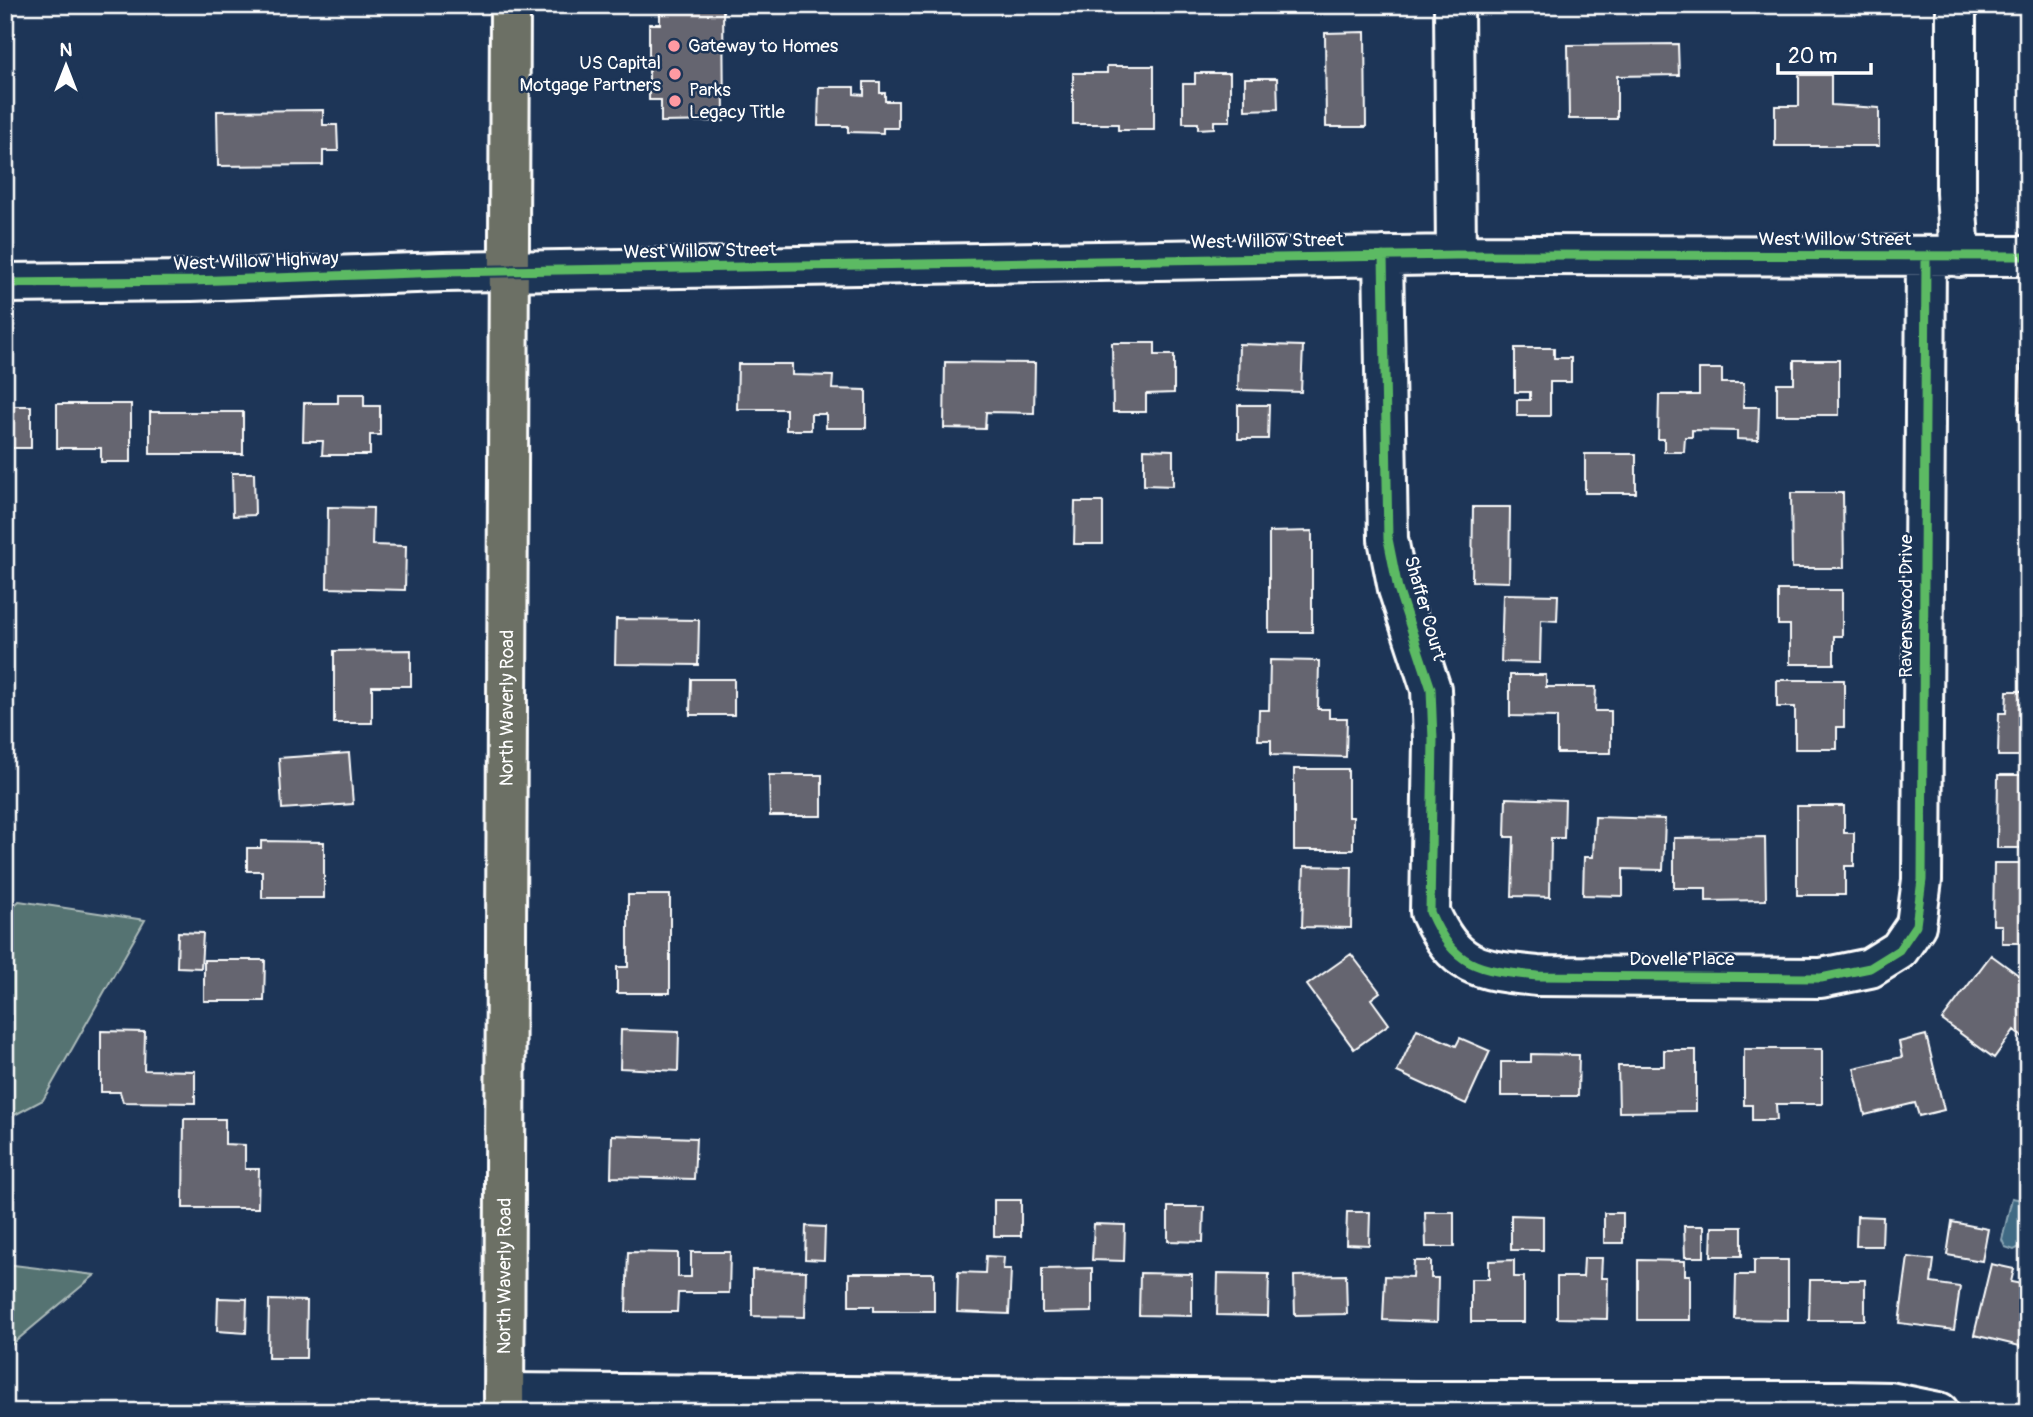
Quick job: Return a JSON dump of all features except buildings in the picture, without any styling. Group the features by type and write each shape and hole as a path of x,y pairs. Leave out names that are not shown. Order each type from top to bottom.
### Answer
{"main road":[{"name":"North Waverly Road","path":"504,1402 510,5"}],"street":[{"path":"1454,5 1456,255"},
{"name":"Ravenswood Drive","path":"1899,950 1916,925 1922,880 1943,257 1956,193 1956,5"},
{"name":"West Willow Street","path":"508,271 1456,255 2028,257"},
{"name":"Shaffer Court","path":"1383,256 1388,539 1398,589 1430,689 1433,740 1430,912 1440,936 1461,960"},
{"name":"West Willow Highway","path":"5,283 508,271"},
{"name":"Dovelle Place","path":"1461,960 1497,972 1537,976 1821,978 1870,968 1899,950"},
{"path":"504,1402 1418,1407 1841,1406 1891,1402 1939,1412"}],"green space":[{"path":"19,901 145,920 43,1100 5,1120 5,914"},
{"path":"5,1264 95,1275 5,1350"}],"water":[{"path":"2012,1198 2028,1201 2028,1221 2022,1246 2014,1250 2005,1247 2002,1240"}],"cycle path":[{"path":"5,283 191,281 444,272 1456,255 2028,256"},
{"path":"1383,256 1388,539 1398,589 1431,689 1433,740 1430,912 1439,931 1460,956 1472,963 1517,974 1821,978 1870,968 1899,950 1916,925 1922,880 1926,257"}],"place":[{"name":"Gateway to Homes","path":"674,46"},
{"name":"US Capital Motgage Partners","path":"675,74"},
{"name":"Parks Legacy Title","path":"675,101"}]}
